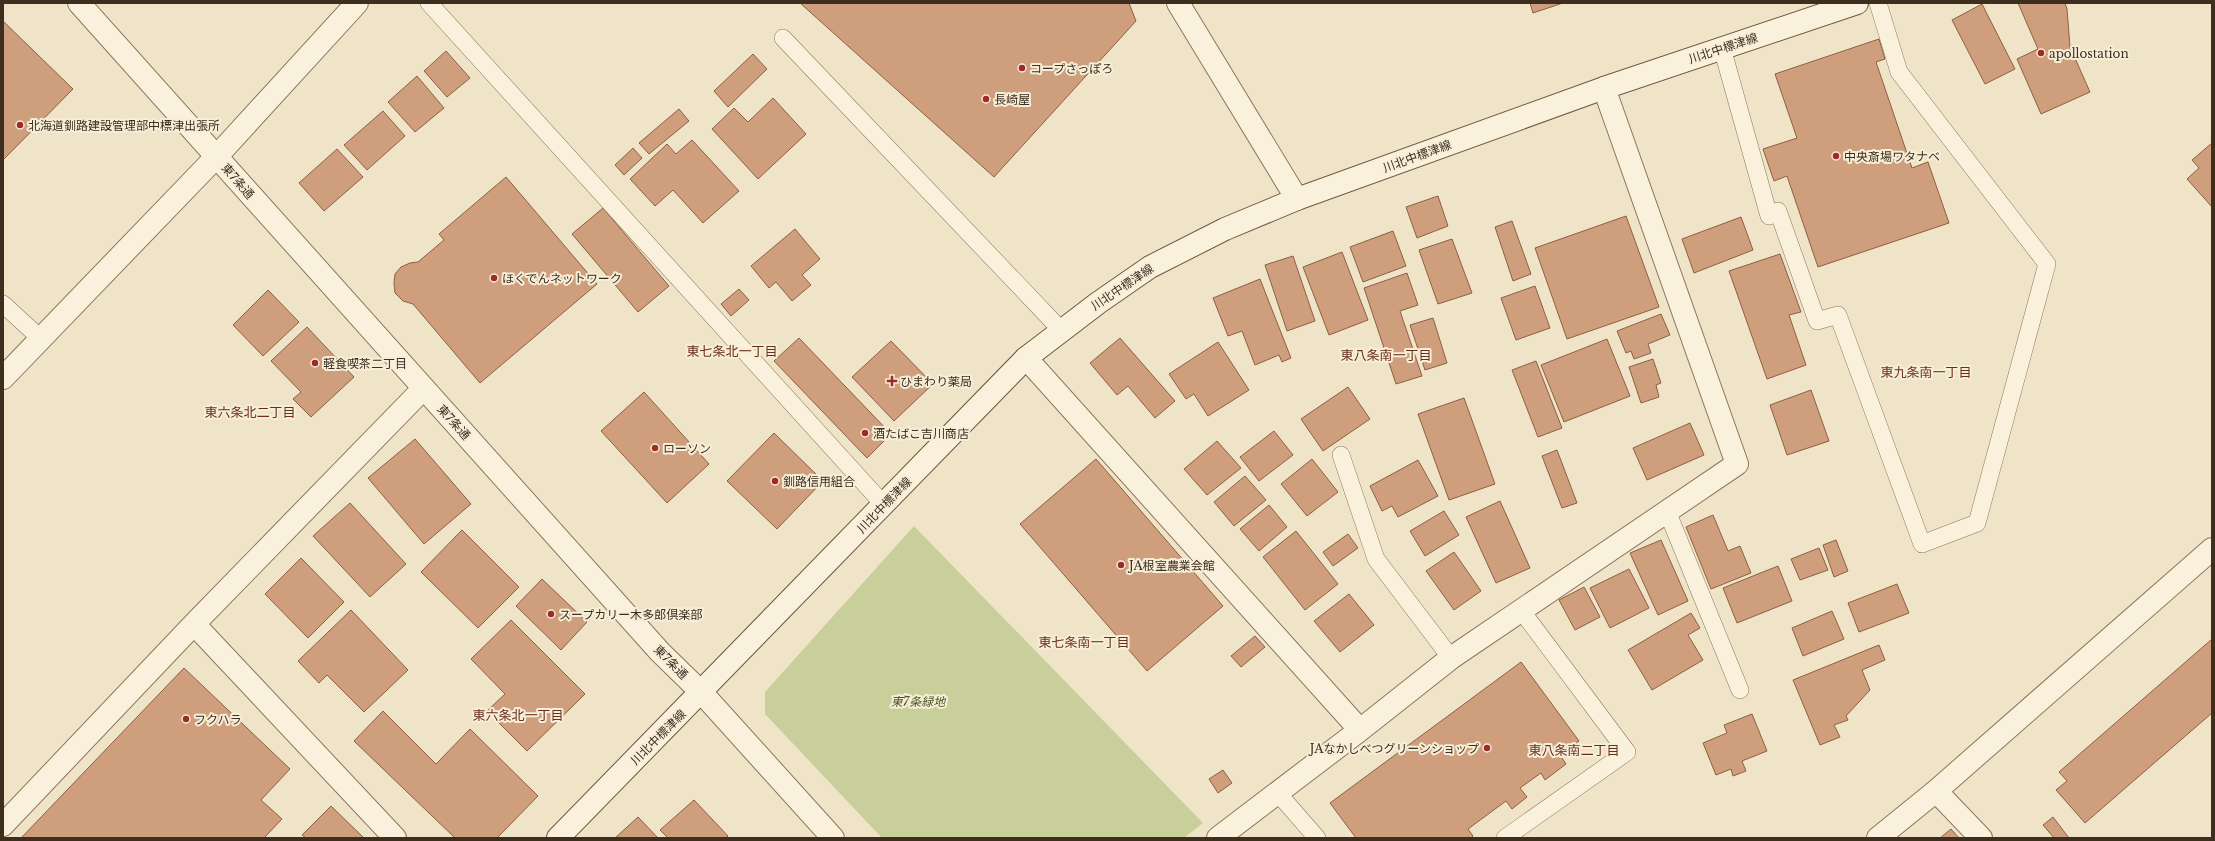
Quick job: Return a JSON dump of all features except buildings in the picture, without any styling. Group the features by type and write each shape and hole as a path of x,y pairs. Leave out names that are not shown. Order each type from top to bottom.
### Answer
{"street":[{"name":"東7条通","path":"78,3 660,652 702,693 833,838"},
{"path":"3,378 216,156 357,3"},
{"path":"1178,3 1297,199"},
{"name":"川北中標津線","path":"558,838 702,693 1026,358 1098,303 1150,267 1225,229 1297,199 1604,88 1857,3"},
{"path":"1218,838 1360,730 1451,658 1737,464 1604,88"},
{"path":"1026,358 1360,730"},
{"path":"3,825 194,624 423,389"},
{"path":"1878,838 1936,791 2212,549"},
{"path":"194,624 395,838"},
{"path":"1936,791 1981,838"}],"lane":[{"path":"429,3 884,505"},
{"path":"1722,48 1769,216 1778,211 1817,321 1838,315 1922,544 1977,523 2047,264 1899,72 1878,3"},
{"path":"784,38 1062,331"},
{"path":"3,304 40,338"},
{"path":"1341,455 1376,559 1451,658"},
{"path":"1667,511 1740,690"},
{"path":"1505,838 1627,752 1521,610"},
{"path":"1277,792 1317,838"}],"green space":[{"name":"東7条緑地","path":"914,526 1203,823 1184,838 882,838 765,714 765,692"}],"place":[{"name":"apollostation","path":"2041,53"},
{"name":"コープさっぽろ","path":"1022,68"},
{"name":"長崎屋","path":"986,99"},
{"name":"北海道釧路建設管理部中標津出張所","path":"20,125"},
{"name":"中央斎場ワタナベ","path":"1836,156"},
{"name":"ほくでんネットワーク","path":"494,278"},
{"name":"軽食喫茶二丁目","path":"315,363"},
{"name":"ひまわり薬局","path":"892,381"},
{"name":"酒たばこ吉川商店","path":"865,433"},
{"name":"ローソン","path":"655,448"},
{"name":"釧路信用組合","path":"775,481"},
{"name":"JA根室農業会館","path":"1121,565"},
{"name":"スープカリー木多郎倶楽部","path":"551,614"},
{"name":"フクハラ","path":"186,719"},
{"name":"JAなかしべつグリーンショップ","path":"1487,748"}],"district":[{"name":"東七条北一丁目","path":"732,351"},
{"name":"東八条南一丁目","path":"1386,355"},
{"name":"東九条南一丁目","path":"1926,372"},
{"name":"東六条北二丁目","path":"250,412"},
{"name":"東七条南一丁目","path":"1084,642"},
{"name":"東六条北一丁目","path":"518,715"},
{"name":"東八条南二丁目","path":"1574,750"}]}
